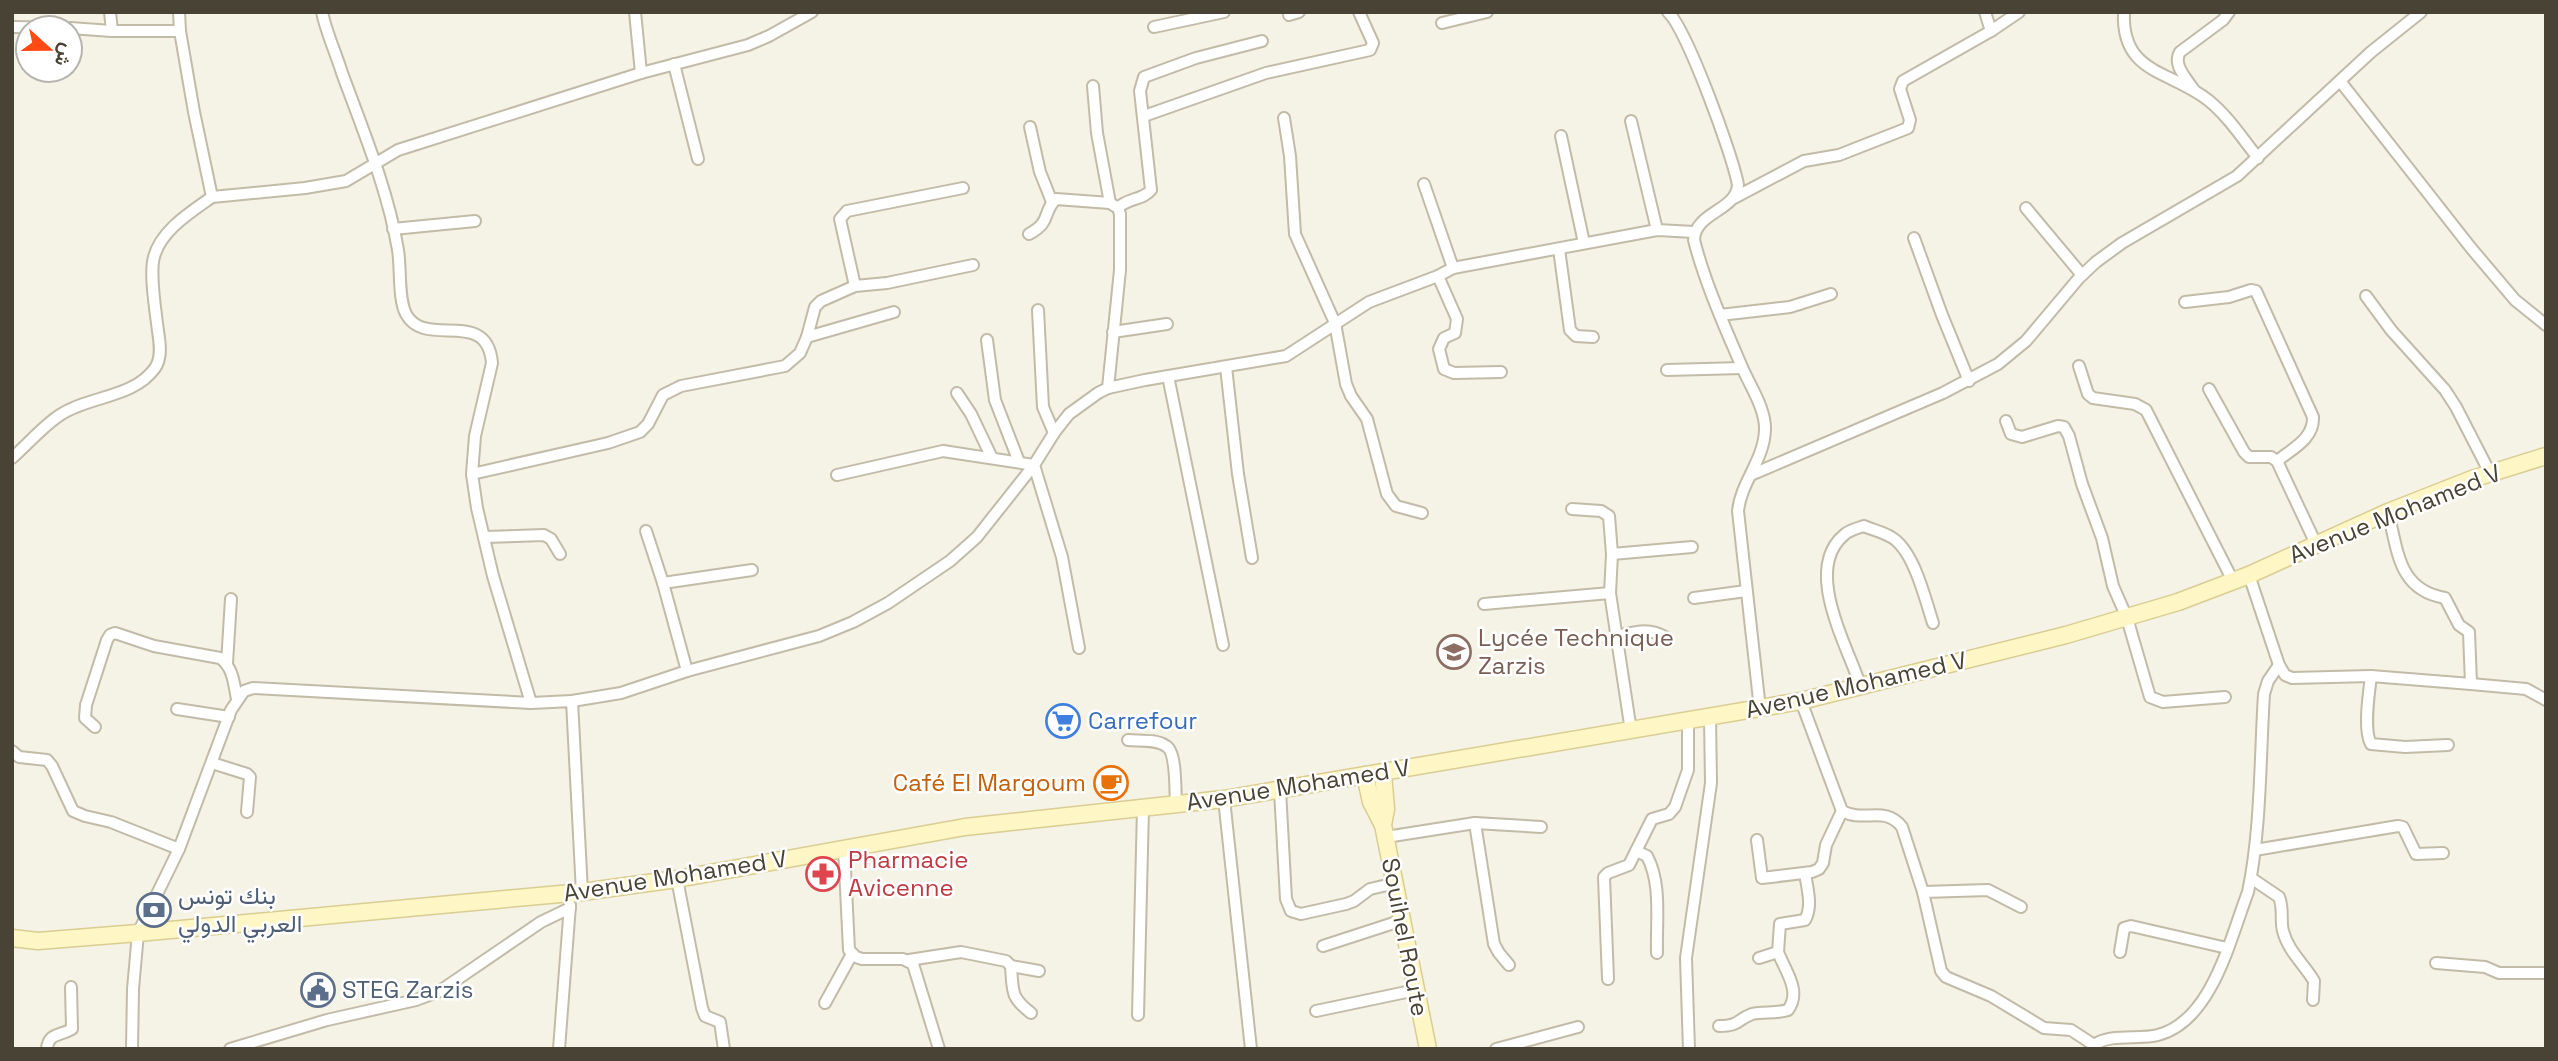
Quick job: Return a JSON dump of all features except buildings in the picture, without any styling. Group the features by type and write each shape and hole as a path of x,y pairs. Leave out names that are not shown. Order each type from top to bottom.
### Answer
{"main road":[{"name":"Avenue Mohamed V","path":"12,938 38,940 138,933 574,898 965,827 1224,799 1760,709 1861,688 2127,618 2249,575 2388,512 2490,473 2546,456"},
{"path":"1383,773 1387,809 1385,831"},
{"path":"1365,775 1371,802 1385,831"},
{"name":"Souihel Route","path":"1385,831 1428,1049"}],"street":[{"path":"110,12 111,31"},
{"path":"179,12 201,152 212,197"},
{"path":"322,12 375,164 393,229 405,313 415,324 430,329 477,334 491,351 492,363 475,436 472,474 493,576 531,703"},
{"path":"635,12 641,73"},
{"path":"12,458 59,416 76,406 120,392 154,370 158,363 160,344 154,299 153,258 166,235 212,197 346,181 398,150 641,73 748,45 812,12"},
{"path":"1154,27 1224,12"},
{"path":"1144,116 1266,73 1370,50 1373,43 1359,12"},
{"path":"1442,23 1487,12"},
{"path":"1668,12 1686,42 1737,176 1737,192 1734,198"},
{"path":"1985,12 1991,31"},
{"path":"1760,709 1738,511 1742,492 1753,474 1762,450 1765,427 1720,315 1697,251 1694,233 1701,222 1734,198 1804,161 1839,155 1908,128 1910,120 1900,89 1903,81 1991,31 2018,12"},
{"path":"2124,12 2127,42 2137,60 2196,92 2225,116 2255,160"},
{"path":"2196,92 2177,63 2177,57 2223,20 2229,12"},
{"path":"1753,474 1969,381 2013,353 2082,275 2115,248 2236,176 2340,82 2405,17 2421,12"},
{"path":"84,29 180,31"},
{"path":"1052,202 1059,198 1114,206 1145,196 1151,190 1140,87 1144,77 1196,58 1262,41"},
{"path":"674,64 698,159"},
{"path":"2340,82 2479,259 2515,300 2546,325"},
{"path":"1093,86 1097,133 1114,206 1120,214 1120,270 1108,388"},
{"path":"1284,118 1290,156 1295,234 1335,323 1346,384 1367,419 1387,494 1396,506 1422,513"},
{"path":"1631,121 1657,230"},
{"path":"1030,127 1040,172 1052,202 1044,225 1030,234"},
{"path":"1561,136 1584,243"},
{"path":"1424,184 1452,268"},
{"path":"855,286 840,219 847,211 963,188"},
{"path":"2026,208 2082,275"},
{"path":"393,229 475,221"},
{"path":"132,1049 138,933 179,849 229,717 244,691 259,687 531,703 572,701 621,693 688,671 819,636 888,603 950,561 976,537 1034,465 1069,414 1108,388 1286,356 1369,302 1452,268 1657,230 1694,233"},
{"path":"1914,238 1969,381"},
{"path":"1559,249 1570,330 1576,337 1593,337"},
{"path":"472,474 608,443 640,432 648,425 663,395 670,391 681,386 785,366 800,353 815,307 821,301 855,286 887,283 973,265"},
{"path":"1438,276 1457,319 1455,333 1444,338 1439,349 1444,369 1454,373 1501,372"},
{"path":"2185,302 2256,291 2313,417 2314,426 2309,436 2280,467"},
{"path":"1720,315 1790,307 1831,294"},
{"path":"2366,296 2391,330 2445,390 2462,416 2490,473"},
{"path":"1038,310 1043,407 1054,433"},
{"path":"807,337 894,312"},
{"path":"1113,332 1167,324"},
{"path":"987,340 995,400 1019,463"},
{"path":"2079,366 2088,394 2093,398 2135,404 2146,410 2233,581"},
{"path":"1226,367 1238,474 1252,558"},
{"path":"1667,370 1742,368"},
{"path":"1168,376 1223,645"},
{"path":"2209,389 2244,452 2249,457 2272,457 2280,467 2316,544"},
{"path":"957,393 971,414 992,458"},
{"path":"2006,421 2011,434 2022,438 2057,426 2064,427 2069,436 2082,484 2102,538 2114,591 2127,618 2150,696 2163,702 2225,697"},
{"path":"837,475 943,452 1034,465"},
{"path":"1034,465 1062,557 1080,648"},
{"path":"1572,509 1605,512 1610,521 1610,593 1631,730"},
{"path":"2388,512 2407,577 2425,593 2445,598 2459,625 2469,632 2471,684"},
{"path":"1861,688 1838,632 1830,596 1828,558 1844,534 1864,526 1893,538 1906,554 1921,585 1933,622"},
{"path":"646,531 688,671"},
{"path":"484,537 544,535 551,539 560,554"},
{"path":"1612,554 1692,547"},
{"path":"663,583 752,569"},
{"path":"2249,575 2279,665 2285,675 2292,678 2371,676 2471,684 2526,689 2546,700"},
{"path":"1694,598 1746,592"},
{"path":"1484,604 1610,593"},
{"path":"231,599 227,663 237,699"},
{"path":"1616,636 1648,630 1656,631 1665,637"},
{"path":"95,727 85,718 85,712 110,635 115,633 153,646 220,658 227,663"},
{"path":"1801,701 1842,811 1855,817 1887,815 1902,827 1923,892 1941,971 1947,977 1991,996 2044,1028 2071,1030 2094,1047 2102,1041 2157,1035 2174,1029 2192,1015 2210,991 2251,878 2264,694 2268,681 2279,665"},
{"path":"2371,676 2368,727 2371,744 2405,747 2448,745"},
{"path":"559,1049 574,898 572,701"},
{"path":"177,709 229,717"},
{"path":"1689,1049 1686,958 1711,783 1710,718"},
{"path":"1608,979 1604,877 1629,865 1652,819 1669,814 1675,807 1688,769 1688,721"},
{"path":"1128,740 1152,741 1166,746 1172,752 1176,804"},
{"path":"12,751 19,757 47,760 73,811 111,822 179,849"},
{"path":"212,763 250,777 247,812"},
{"path":"1280,790 1286,899 1291,911 1301,914 1346,904 1356,900 1367,890 1396,883"},
{"path":"1224,799 1251,1049"},
{"path":"1138,1015 1143,808"},
{"path":"1757,840 1762,878 1819,869 1823,863 1826,845 1842,811"},
{"path":"1385,831 1475,823 1541,827"},
{"path":"1475,823 1494,944 1509,965"},
{"path":"2255,850 2398,826 2406,831 2416,854 2443,853"},
{"path":"844,848 849,950 852,954 862,959 909,960 968,952 1006,961 1012,966 1039,971"},
{"path":"1636,851 1647,856 1653,868 1657,894 1657,953"},
{"path":"1719,1026 1734,1026 1749,1015 1788,1010 1792,1004 1794,987 1778,952 1780,924 1805,920 1808,916 1805,873"},
{"path":"2251,878 2279,897 2283,934 2292,952 2314,981 2313,1000"},
{"path":"677,879 702,1008 705,1016 720,1022 724,1049"},
{"path":"1923,892 1988,890 2021,907"},
{"path":"230,1049 268,1044 327,1020 416,1000 440,991 574,898"},
{"path":"1323,946 1403,920"},
{"path":"2120,952 2124,928 2131,926 2227,948"},
{"path":"1759,958 1778,952"},
{"path":"825,1003 852,954"},
{"path":"909,960 918,975 939,1049"},
{"path":"2436,963 2485,967 2499,973 2546,973"},
{"path":"1012,966 1013,992 1017,1002 1031,1013"},
{"path":"47,1049 49,1038 72,1030 71,987"},
{"path":"1316,1011 1416,990"},
{"path":"1496,1049 1578,1027"}],"place":[{"name":"Lycée Technique Zarzis","path":"1454,652"},
{"name":"Carrefour","path":"1063,721"},
{"name":"Café El Margoum","path":"1111,783"},
{"name":"Pharmacie Avicenne","path":"823,874"},
{"name":"بنك تونس العربي الدولي","path":"154,910"},
{"name":"STEG Zarzis","path":"318,990"}]}
